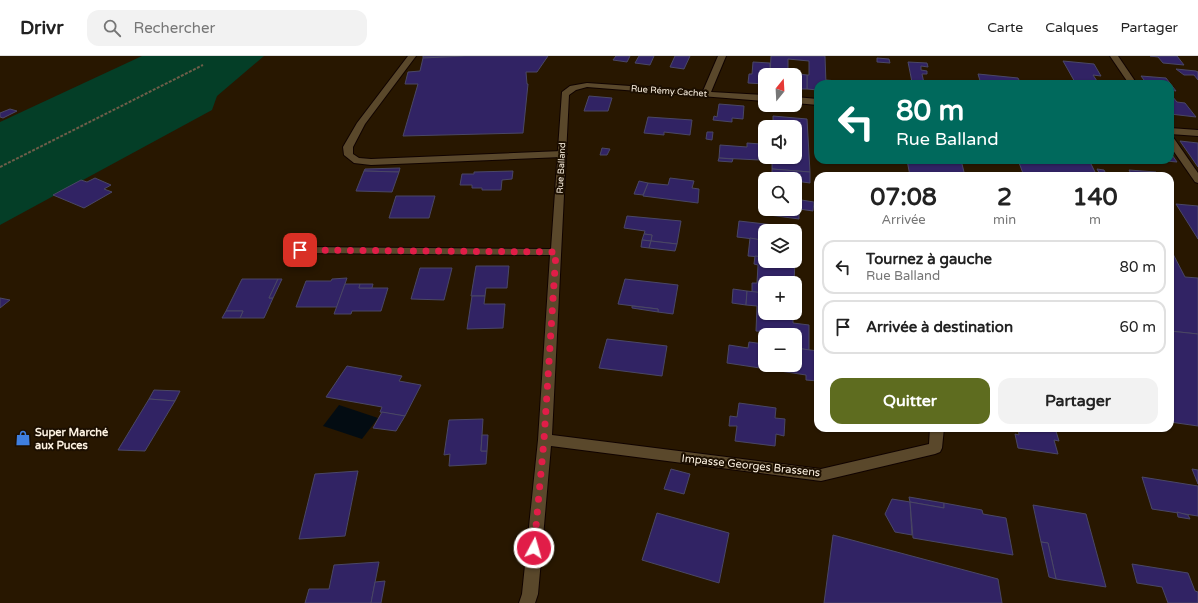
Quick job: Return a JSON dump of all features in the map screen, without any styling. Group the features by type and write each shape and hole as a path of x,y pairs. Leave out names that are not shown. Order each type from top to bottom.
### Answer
{"street":[{"path":"412,56 361,122 348,147 349,155 357,161 371,162 562,154"},
{"path":"706,93 722,56"},
{"path":"1114,56 1130,80"},
{"name":"Rue Rémy Cachet","path":"573,88 587,85 758,97"},
{"name":"Rue Balland","path":"527,603 530,594 544,440 565,94 573,88"},
{"path":"802,101 814,102"},
{"path":"1174,131 1198,133"},
{"path":"1174,145 1198,180"},
{"path":"300,250 556,252"},
{"name":"Impasse Georges Brassens","path":"544,440 821,475 935,448 937,432"}],"path":[{"path":"0,167 204,65"}],"green space":[{"path":"142,56 264,56 217,96 212,110 0,225 0,122"}],"shaded area":[{"path":"339,405 378,418 362,439 323,426"}],"building":[{"path":"423,56 465,56 423,58"},
{"path":"465,56 548,56 537,72 526,72 528,84 523,133 403,136 418,84 405,84 408,72 420,71 423,58"},
{"path":"616,56 630,56 627,62 613,60"},
{"path":"639,56 654,56 650,65 635,63"},
{"path":"675,56 690,56 684,69 670,67"},
{"path":"771,56 825,56 826,80 814,80 814,90 807,89 809,61 788,59 788,68 770,68"},
{"path":"1150,56 1177,56 1184,65 1163,63 1158,57"},
{"path":"877,58 889,59 890,63 877,62"},
{"path":"1063,61 1094,64 1101,76 1093,75 1096,80 1074,80"},
{"path":"753,62 770,63 770,68 758,68 758,84 748,83 749,74 752,74"},
{"path":"908,62 927,63 928,67 921,66 921,70 927,71 927,74 922,74 923,80 912,80"},
{"path":"1176,69 1198,72 1198,80 1194,75 1184,75"},
{"path":"802,74 807,75 807,89 802,89"},
{"path":"978,74 1018,78 1019,80 980,80"},
{"path":"1141,76 1166,78 1168,80 1144,80"},
{"path":"589,96 612,98 608,111 584,111"},
{"path":"1174,98 1177,102 1185,103 1196,117 1174,114"},
{"path":"719,104 744,106 743,119 732,118 732,122 713,120 714,116 717,117"},
{"path":"10,109 17,111 3,118 0,117 0,113"},
{"path":"773,116 807,119 810,172 772,169 772,164 802,164 802,120 773,120"},
{"path":"648,117 692,120 690,135 664,132 664,135 644,133"},
{"path":"707,132 713,132 712,140 706,139"},
{"path":"1180,141 1198,143 1198,167"},
{"path":"747,143 758,144 758,160 719,158 720,145 747,147"},
{"path":"602,148 610,149 607,155 600,155"},
{"path":"719,158 733,159 732,162 718,161"},
{"path":"908,164 962,164 964,172 909,172"},
{"path":"1020,164 1091,164 1095,172 1022,172"},
{"path":"400,168 399,172 364,171 365,169"},
{"path":"772,169 810,172 810,183 802,182 802,172 772,172"},
{"path":"1097,169 1104,170 1105,172 1099,172"},
{"path":"1129,170 1156,172 1130,172"},
{"path":"364,171 399,172 392,192 356,191"},
{"path":"513,171 512,179 502,180 501,190 482,190 482,188 472,188 472,185 460,185 462,174 474,174 474,172"},
{"path":"95,178 111,185 104,189 112,192 84,208 53,195 81,180 87,182"},
{"path":"670,178 694,181 692,188 699,189 698,203 643,196 648,183 668,185"},
{"path":"639,181 648,183 643,195 634,194"},
{"path":"396,196 435,196 429,218 389,218"},
{"path":"802,200 814,202 813,211 802,209"},
{"path":"1176,204 1198,206 1198,239"},
{"path":"627,216 681,221 677,244 651,241 652,235 644,234 645,231 624,228"},
{"path":"776,216 799,216 799,219"},
{"path":"739,221 765,224 758,224 758,240 737,237"},
{"path":"644,234 652,235 651,241 642,240"},
{"path":"750,238 758,239 758,257 748,256"},
{"path":"642,240 651,241 649,248 641,247"},
{"path":"651,241 677,244 675,251 649,248"},
{"path":"308,255 314,255 310,263 296,263 297,260"},
{"path":"755,256 758,256 758,265 754,264"},
{"path":"1174,256 1185,277 1198,278 1198,334 1174,331"},
{"path":"758,265 758,268 795,268 794,276 758,276 758,292 752,292 752,283 757,283"},
{"path":"476,266 509,266 507,288 486,288 485,296 471,296"},
{"path":"420,268 452,268 444,300 411,299"},
{"path":"347,278 337,307 296,307 306,281 331,281 332,279"},
{"path":"242,279 278,279 269,298 273,298 264,318 240,318 243,311 226,311"},
{"path":"278,279 282,279 273,298 269,298"},
{"path":"625,279 678,285 673,314 658,312 658,309 618,304"},
{"path":"345,284 360,284 359,288 388,288 381,311 352,311 351,314 334,314"},
{"path":"360,284 373,284 372,288 359,288"},
{"path":"733,289 747,291 746,305 732,303"},
{"path":"747,291 758,292 758,320 793,320 793,323 809,325 809,350 802,349 802,328 758,328 758,331 756,331 757,306 746,305"},
{"path":"472,296 485,296 484,304 505,304 503,328 467,329"},
{"path":"0,298 10,300 0,308"},
{"path":"632,306 658,309 658,312 632,308"},
{"path":"226,311 243,311 240,318 222,318"},
{"path":"1174,331 1198,334 1198,426 1174,423"},
{"path":"607,339 667,346 662,376 599,368"},
{"path":"749,342 758,343 758,368 727,363 729,345 748,348"},
{"path":"802,349 814,350 814,381 806,380 806,375 786,372 802,372"},
{"path":"347,366 402,376 399,381 421,385 405,416 380,412 382,407 326,397"},
{"path":"154,390 180,391 175,401 149,399"},
{"path":"149,399 175,401 145,451 118,450"},
{"path":"739,403 776,408 775,418 785,419 784,436 776,434 775,446 735,441 737,426 729,426 730,416 737,417"},
{"path":"382,412 405,416 396,431 373,428"},
{"path":"483,419 481,451 487,451 486,464 449,466 450,454 444,455 449,420"},
{"path":"1019,432 1056,432 1059,441 1054,440 1058,454 1018,448 1015,434 1019,435"},
{"path":"482,435 488,435 487,451 481,451"},
{"path":"671,469 690,474 684,494 664,489"},
{"path":"1192,469 1198,470 1198,484"},
{"path":"358,471 345,536 299,539 315,474"},
{"path":"1142,477 1198,486 1198,516 1152,509"},
{"path":"909,497 944,503 944,508 910,502"},
{"path":"892,499 910,502 912,535 895,532 885,514"},
{"path":"910,502 944,508 944,503 982,510 983,514 1006,518 1013,555 913,538"},
{"path":"1033,505 1086,514 1106,587 1056,579 1048,543 1041,542"},
{"path":"1177,512 1188,515 1190,519 1178,517"},
{"path":"657,513 729,533 719,583 642,560"},
{"path":"833,535 998,579 1002,603 824,603"},
{"path":"1041,542 1048,543 1056,579 1049,577"},
{"path":"379,562 371,603 305,603 309,589 329,589 334,565"},
{"path":"1132,564 1188,573 1195,591 1198,592 1198,603 1168,603 1162,587 1137,583"},
{"path":"385,581 381,603 371,603 375,582"}],"place":[{"name":"Super Marché aux Puces","path":"23,438"}],"route":[{"path":"300,250 556,252 544,440 534,548"}]}
